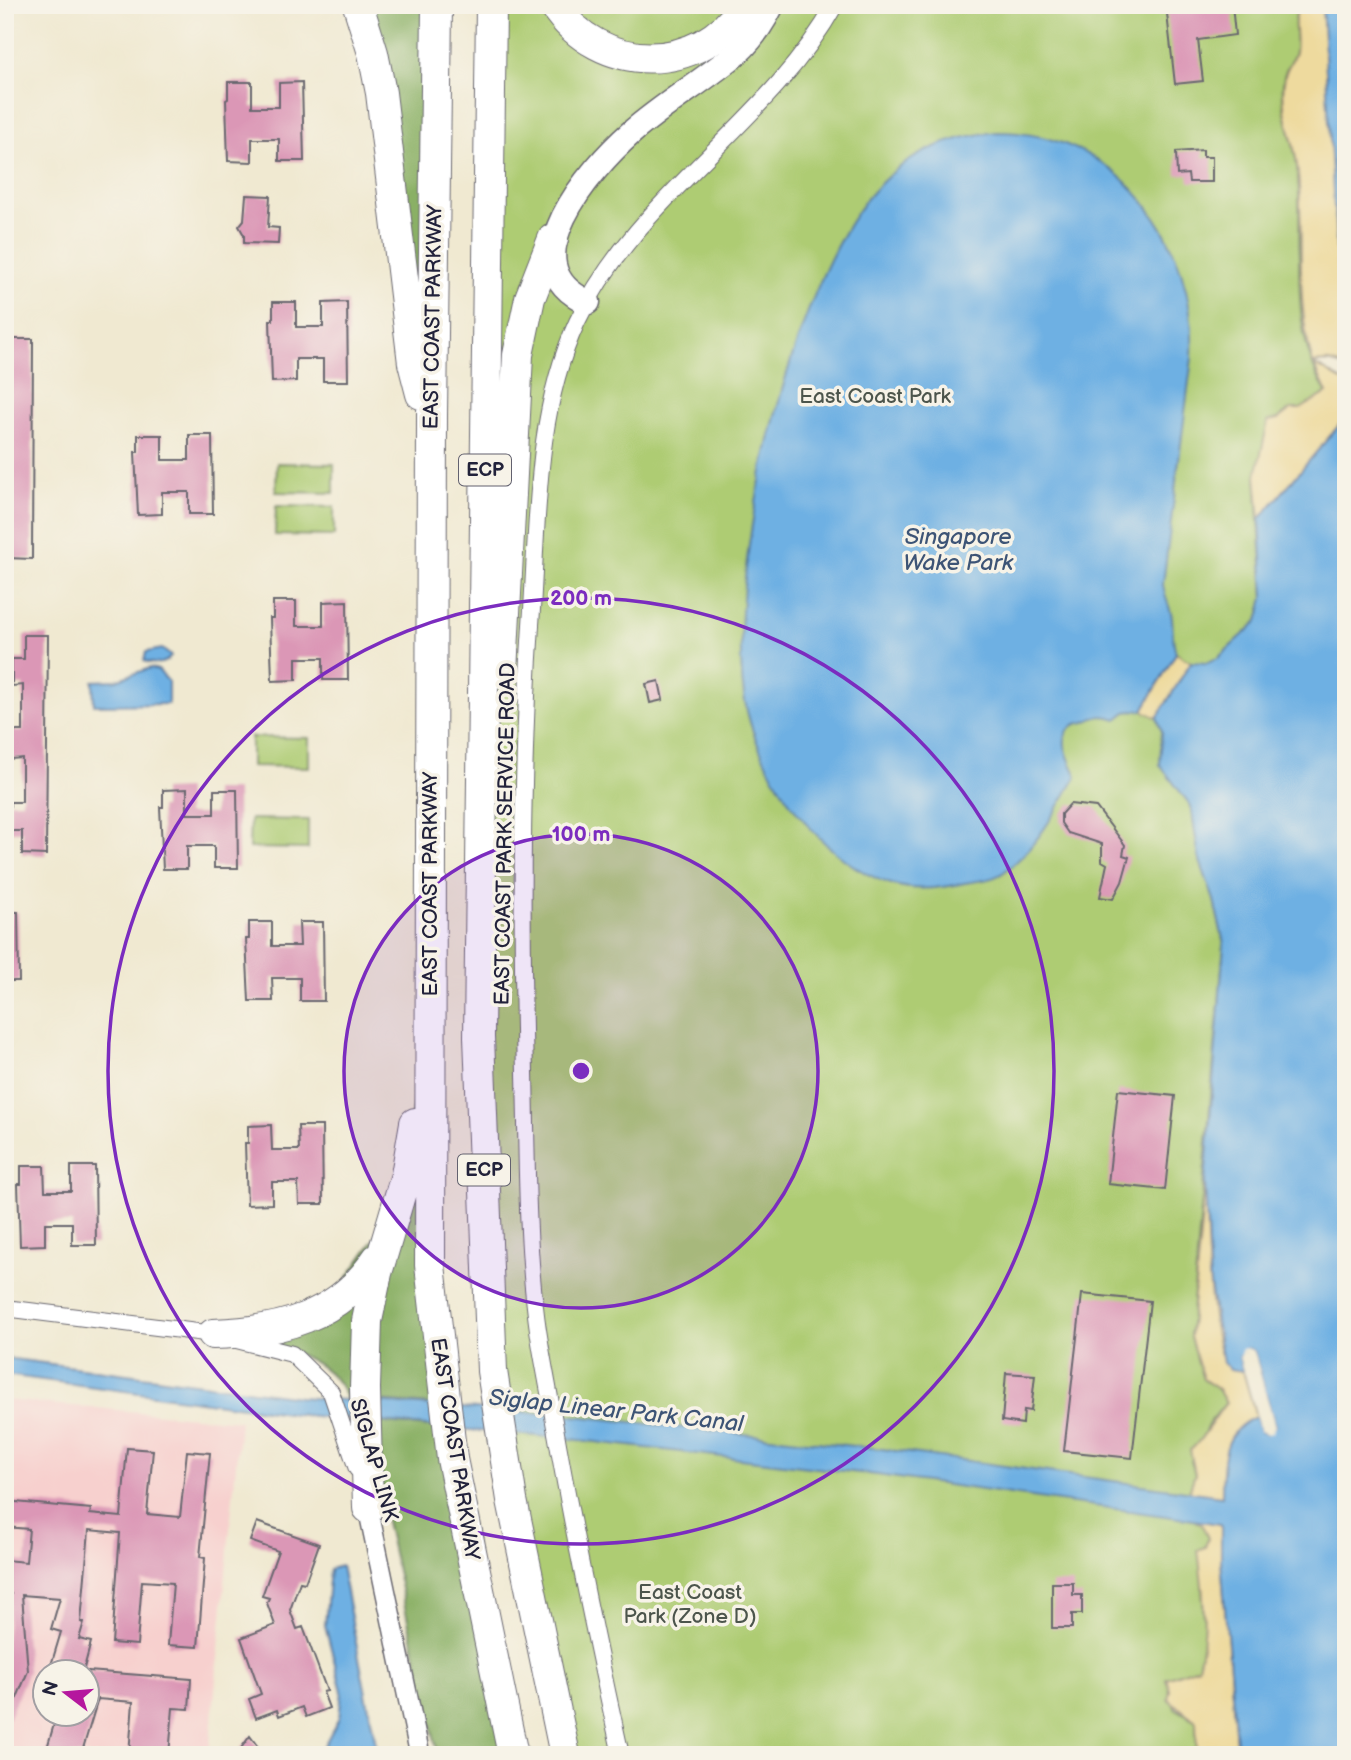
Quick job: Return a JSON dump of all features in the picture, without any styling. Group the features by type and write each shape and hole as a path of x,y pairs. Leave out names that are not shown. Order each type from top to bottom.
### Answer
{"highway":[{"path":"358,5 377,72 413,363 417,384 432,416"},
{"name":"EAST COAST PARKWAY","path":"437,5 432,416 430,1265 446,1412 460,1505 513,1755"},
{"name":"ECP","path":"491,5 479,1037 492,1371 501,1439 565,1755"},
{"path":"554,5 566,22 590,41 617,53 652,59 677,56 704,44 725,29 744,5"},
{"path":"479,935 496,783 518,355 530,298 554,239"},
{"path":"368,1508 356,1434 365,1388 369,1310 406,1175 429,1044"},
{"path":"214,1334 250,1333 308,1319 335,1304 352,1289 386,1245"}],"main road":[{"path":"588,302 566,290 556,277 552,260 554,239 580,192 608,155 646,121 737,53 759,30 772,5"}],"street":[{"name":"EAST COAST PARK SERVICE ROAD","path":"621,1755 576,1552 536,1314 526,1141 522,964 524,729 548,418 561,363 588,302 625,246 799,58 835,5"},
{"name":"SIGLAP LINK","path":"5,1308 214,1334 292,1354 331,1392 356,1434"},
{"name":"SIGLAP LINK","path":"368,1508 420,1755"}],"shaded area":[{"path":"5,1400 240,1421 209,1755 5,1755"}],"green space":[{"path":"358,5 437,5 431,415"},
{"name":"East Coast Park","path":"491,5 1300,5 1295,23 1295,52 1284,76 1283,99 1297,166 1299,282 1305,340 1327,393 1300,410 1291,409 1278,419 1256,476 1264,598 1258,621 1218,658 1206,663 1157,718 1162,731 1160,765 1191,806 1199,858 1214,900 1224,944 1190,1337 1203,1379 1218,1389 1226,1403 1209,1423 1191,1461 1195,1474 1189,1492 1208,1538 1202,1586 1205,1637 1198,1667 1166,1678 1175,1708 1196,1721 1197,1755 567,1755 500,1433 479,1037"},
{"path":"277,463 334,464 334,493 276,492"},
{"path":"276,506 334,507 334,536 275,535"},
{"path":"251,737 309,738 309,767 251,766"},
{"path":"250,819 308,820 308,849 249,848"},
{"path":"426,1042 447,1406 346,1399 334,1378 325,1370 304,1357 270,1343 331,1301 391,1216"},
{"path":"353,1420 451,1429 516,1755 438,1755 383,1508"}],"sand":[{"path":"1300,5 1322,5 1346,367 1329,362 1313,363 1303,314 1299,191 1283,88 1295,52 1295,23"},
{"path":"1314,364 1346,383 1346,417 1260,519 1256,476 1268,421 1278,419 1291,409 1300,409 1327,393"},
{"path":"1176,653 1191,662 1157,718 1143,710"},
{"path":"1205,1183 1209,1280 1216,1335 1221,1355 1228,1367 1243,1371 1256,1417 1236,1430 1230,1440 1224,1461 1222,1497 1189,1492 1195,1474 1190,1450 1226,1403 1218,1389 1203,1379 1190,1337"},
{"path":"1195,1520 1221,1524 1221,1560 1237,1755 1197,1755 1196,1721 1168,1699 1170,1690 1166,1678 1198,1667 1201,1652 1204,1608 1198,1550 1205,1547 1208,1538 1202,1525"}],"water":[{"path":"1322,5 1346,5 1346,338 1337,258"},
{"name":"Singapore Wake Park","path":"997,132 1041,137 1080,151 1114,172 1143,201 1165,235 1181,273 1190,314 1192,358 1163,584 1171,614 1176,653 1143,710 1126,712 1117,719 1097,717 1074,725 1068,730 1065,736 1066,749 1077,776 1045,828 1016,862 1004,872 988,879 934,888 908,888 866,873 842,857 819,838 781,790 755,737 747,711 741,658 744,591 753,516 791,359 817,288 847,229 878,186 904,164 948,142"},
{"path":"1346,417 1346,1755 1237,1755 1221,1560 1221,1524 877,1475 570,1439 303,1415 5,1375 5,1358 299,1397 566,1415 882,1449 1222,1496 1226,1450 1236,1430 1256,1417 1260,1431 1266,1434 1275,1426 1254,1351 1247,1348 1239,1357 1243,1371 1230,1369 1223,1363 1210,1284 1205,1183 1224,944 1214,900 1199,858 1191,806 1160,765 1162,731 1157,718 1191,662 1206,663 1218,658 1258,621 1264,598 1260,519"},
{"path":"162,649 171,656 166,661 155,664 144,661 146,652"},
{"path":"150,668 158,670 168,681 168,704 94,705 93,681 116,680"},
{"path":"341,1566 378,1755 319,1755 339,1718 342,1691 325,1625 330,1569"}],"pier":[{"path":"1242,1349 1254,1351 1275,1426 1272,1433 1260,1431 1255,1414 1259,1415 1263,1428 1270,1430 1251,1354 1244,1352 1242,1357 1246,1370 1244,1374 1239,1357"}],"building":[{"path":"1166,5 1232,5 1235,35 1198,40 1203,81 1175,84"},
{"path":"228,82 252,82 252,107 279,107 279,83 302,82 304,161 279,161 279,139 252,139 252,162 228,161"},
{"path":"1203,150 1203,157 1212,157 1212,182 1189,182 1188,174 1177,175 1176,152"},
{"path":"246,195 270,196 268,227 279,228 278,244 244,243 244,235 239,226 244,220"},
{"path":"273,302 296,302 296,327 323,327 323,303 347,302 348,381 323,381 323,359 296,359 296,381 272,382 270,320 273,320"},
{"path":"9,339 33,339 32,559 7,558 5,435 8,435 9,390 5,390 5,363 9,363"},
{"path":"138,435 162,435 162,460 189,460 189,435 212,435 213,514 189,514 189,492 162,492 162,514 138,515 135,452 138,452"},
{"path":"273,601 296,601 296,626 323,626 323,602 347,601 348,680 323,680 323,658 296,658 296,680 272,681 270,618 273,618"},
{"path":"24,635 48,635 46,855 22,854 22,831 10,831 10,802 22,802 22,758 11,759 11,731 23,731 23,685 12,686 12,659 24,659"},
{"path":"659,681 663,700 650,703 646,684"},
{"path":"187,789 187,814 214,814 214,790 237,790 238,868 214,868 214,846 187,846 187,869 163,869 160,807 163,807 163,790"},
{"path":"1070,804 1096,807 1125,845 1123,855 1129,857 1122,882 1113,899 1100,897 1107,864 1102,861 1102,844 1068,833 1061,823 1061,814"},
{"path":"5,912 18,912 19,981 5,981"},
{"path":"249,922 272,922 272,946 300,946 299,922 323,922 324,1001 300,1001 300,978 272,978 273,1001 249,1001 246,939 249,939"},
{"path":"1118,1090 1175,1096 1165,1190 1108,1184"},
{"path":"271,1125 272,1150 299,1150 298,1126 322,1126 323,1204 299,1204 298,1182 272,1182 272,1204 247,1205 245,1143 248,1143 248,1126"},
{"path":"21,1166 44,1166 45,1191 71,1191 71,1166 95,1166 96,1245 72,1245 72,1223 45,1223 45,1245 20,1246 18,1184 21,1184"},
{"path":"1082,1294 1150,1301 1132,1458 1064,1451"},
{"path":"1006,1373 1035,1375 1031,1411 1024,1410 1023,1424 1002,1421"},
{"path":"127,1448 153,1450 147,1514 180,1517 187,1451 210,1453 200,1557 205,1558 198,1647 168,1645 173,1583 142,1581 137,1645 112,1643 120,1533 89,1530 81,1622 84,1622 79,1639 91,1642 87,1658 53,1658 61,1632 51,1629 60,1598 22,1595 28,1671 5,1727 5,1646 11,1594 5,1594 5,1560 26,1562 29,1529 5,1527 5,1501 91,1509 90,1514 121,1517"},
{"path":"257,1522 319,1544 305,1583 300,1582 290,1610 297,1629 303,1627 327,1691 323,1692 329,1708 306,1717 302,1707 279,1716 277,1710 256,1718 249,1699 261,1694 241,1638 275,1625 267,1603 269,1598 262,1596 278,1551 250,1541"},
{"path":"1052,1583 1073,1583 1073,1595 1082,1595 1082,1614 1072,1614 1072,1628 1052,1628"},
{"path":"102,1672 191,1679 189,1709 173,1708 169,1755 129,1755 133,1702 102,1699"},
{"path":"53,1728 89,1728 81,1755 45,1755"},
{"path":"250,1736 264,1755 236,1755"}],"water label":[{"name":"Siglap Linear Park Canal","path":"616,1411"}],"park label":[{"name":"East Coast Park (Zone D)","path":"690,1604"}]}
